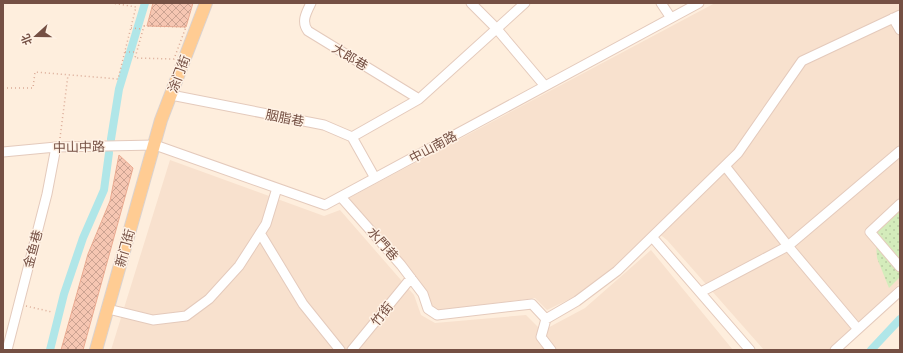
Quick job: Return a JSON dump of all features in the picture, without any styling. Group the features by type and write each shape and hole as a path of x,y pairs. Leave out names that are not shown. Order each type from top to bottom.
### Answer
{"main road":[{"name":"涂门街","path":"155,145 161,120 206,3"},
{"name":"新门街","path":"96,350 155,145"}],"street":[{"name":"大郎巷","path":"311,3 304,18 305,27 308,32 419,99"},
{"path":"471,3 496,28 544,86"},
{"path":"375,178 352,137 419,99 525,3"},
{"path":"661,3 671,18"},
{"name":"中山南路","path":"155,145 325,205 699,3"},
{"path":"551,350 541,337 546,318 577,301 618,271 738,153 802,62 897,16 900,30"},
{"name":"胭脂巷","path":"171,95 324,125 352,137"},
{"name":"中山中路","path":"3,152 56,146 155,145"},
{"name":"金鱼巷","path":"6,350 48,194 56,146"},
{"path":"701,292 788,246 900,151"},
{"path":"725,166 788,246 857,328"},
{"path":"108,309 153,320 186,316 209,299 239,266 266,224 277,188"},
{"name":"水門巷","path":"341,197 411,278 423,294 428,309 437,315 532,304 546,318"},
{"path":"900,204 870,232 900,267"},
{"path":"260,233 303,304 340,350"},
{"path":"653,238 750,350"},
{"name":"竹街","path":"352,350 411,278"},
{"path":"835,350 857,328 900,291"}],"path":[{"path":"3,88 33,88 35,72 118,78 136,7 112,3"},
{"path":"144,26 186,27 174,59 136,58 137,52 144,26"},
{"path":"131,28 143,29"},
{"path":"125,52 137,52"},
{"path":"56,146 61,135 68,75"},
{"path":"19,304 52,312"}],"shaded area":[{"path":"715,3 900,3 900,283 832,350 764,350 667,240 654,230 617,266 578,295 547,310 535,298 439,310 432,306 427,292 349,198"},
{"path":"170,160 324,216 340,210 414,295 421,315 435,323 526,315 542,331 585,308 651,250 733,350 111,350"}],"green space":[{"path":"900,203 900,277 889,288 877,258 875,229"}],"building":[{"path":"153,3 193,3 186,27 147,26"},
{"path":"119,155 133,168 83,350 61,350 88,254 110,201"}],"waterway":[{"path":"111,139 119,89 145,3"},
{"path":"50,350 64,294 83,238 104,190 109,153"},
{"path":"871,350 900,319"}]}
